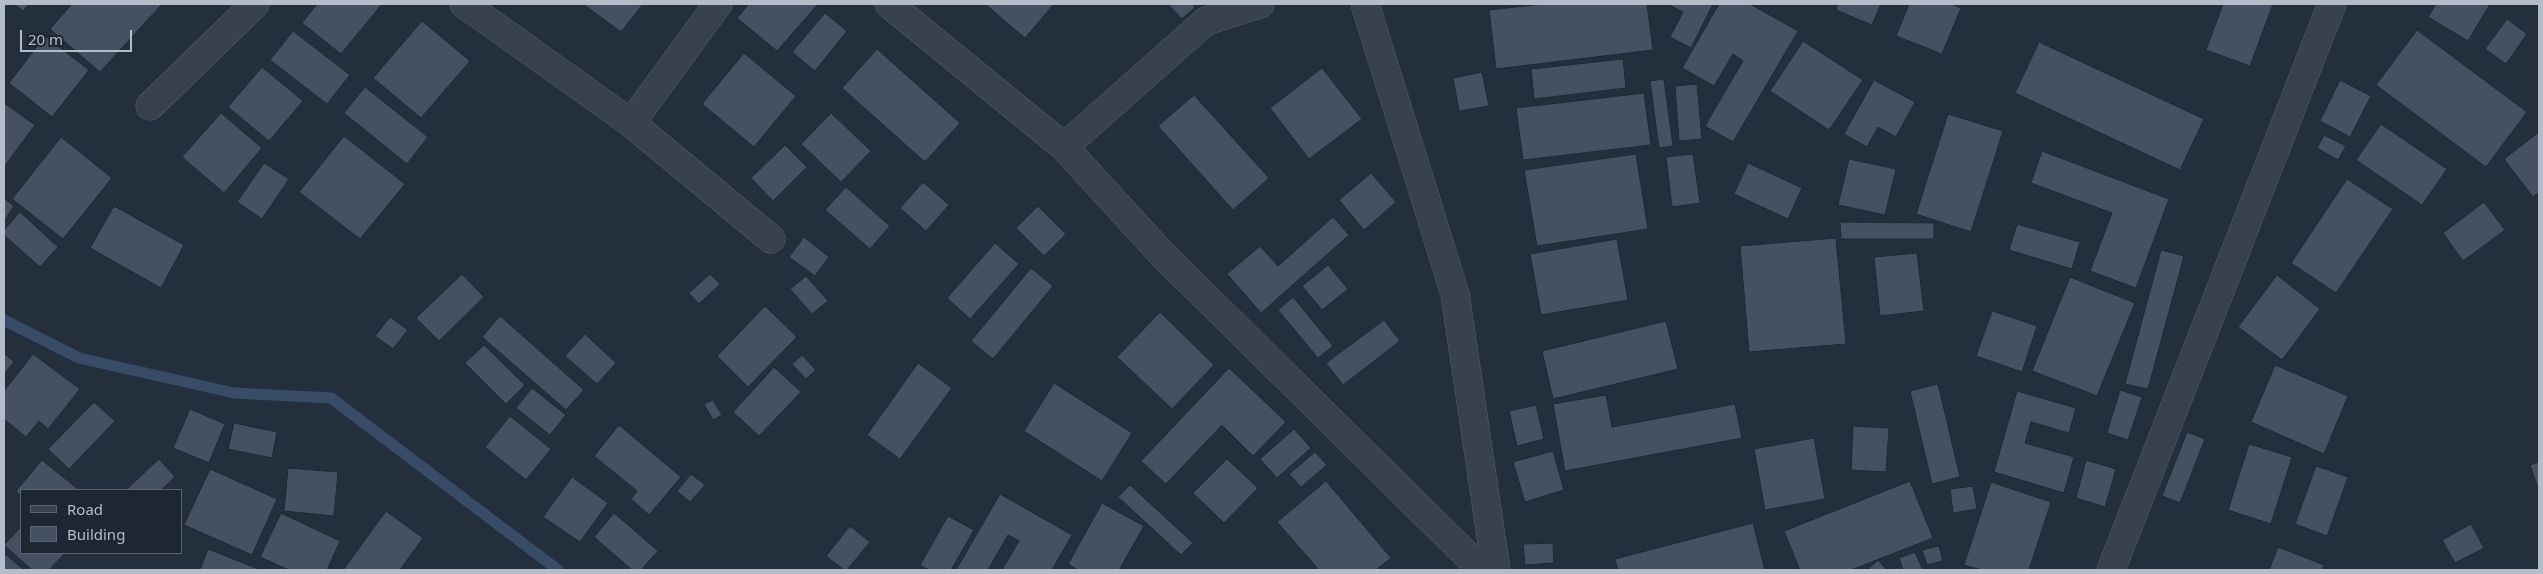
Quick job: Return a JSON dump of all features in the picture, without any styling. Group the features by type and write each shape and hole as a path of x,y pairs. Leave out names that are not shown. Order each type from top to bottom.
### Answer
{"street":[{"path":"150,106 254,4"},
{"path":"464,4 631,123 771,239"},
{"path":"631,123 718,4"},
{"path":"889,4 1064,147 1162,254 1482,570"},
{"path":"1064,147 1206,21 1260,4"},
{"path":"1365,4 1455,294 1496,570"},
{"path":"2111,570 2332,4"}],"building":[{"path":"14,4 29,4 23,11"},
{"path":"72,4 162,4 100,72 50,29"},
{"path":"317,4 382,4 341,54 302,23"},
{"path":"583,4 643,4 621,32"},
{"path":"749,4 818,4 777,51 737,18"},
{"path":"985,4 1054,4 1025,38"},
{"path":"1168,4 1192,4 1195,7 1182,19"},
{"path":"1543,4 1647,4 1653,50 1496,69 1489,10"},
{"path":"1667,4 1713,4 1691,48 1670,37 1683,12"},
{"path":"1719,4 1750,4 1798,31 1733,142 1705,126 1743,61 1733,54 1714,86 1682,68"},
{"path":"1838,4 1881,4 1872,25 1836,10"},
{"path":"1909,4 1951,4 1961,8 1942,54 1896,36"},
{"path":"2223,4 2273,4 2250,66 2206,50"},
{"path":"2436,4 2490,4 2468,41 2428,17"},
{"path":"825,13 847,31 815,71 792,52"},
{"path":"2507,19 2527,34 2506,64 2485,49"},
{"path":"422,21 470,61 421,118 373,78"},
{"path":"2417,30 2527,112 2486,167 2376,85"},
{"path":"293,31 350,75 327,104 270,60"},
{"path":"45,36 89,70 52,117 9,83"},
{"path":"1803,41 1863,80 1829,130 1770,91"},
{"path":"2039,42 2204,119 2180,170 2015,93"},
{"path":"877,49 960,123 925,162 842,88"},
{"path":"744,53 796,96 754,147 702,104"},
{"path":"1623,59 1626,88 1534,99 1531,69"},
{"path":"262,67 303,101 269,141 228,107"},
{"path":"1322,68 1362,119 1309,159 1270,108"},
{"path":"1482,72 1489,106 1459,111 1453,78"},
{"path":"1664,79 1673,146 1659,148 1650,81"},
{"path":"1874,80 1915,102 1896,137 1878,127 1867,147 1844,134"},
{"path":"2340,80 2371,96 2350,137 2320,121"},
{"path":"1697,84 1702,139 1679,141 1675,86"},
{"path":"365,87 428,137 407,164 344,113"},
{"path":"1644,93 1651,145 1523,160 1516,108"},
{"path":"1194,95 1269,178 1233,210 1158,126"},
{"path":"4,103 35,125 4,167"},
{"path":"221,113 262,148 224,193 182,157"},
{"path":"831,113 871,151 841,182 801,144"},
{"path":"1948,114 2003,131 1971,232 1916,214"},
{"path":"2381,124 2447,169 2422,205 2356,160"},
{"path":"2539,132 2539,192 2533,197 2504,159"},
{"path":"2324,135 2346,146 2338,160 2317,148"},
{"path":"344,136 405,184 360,239 299,192"},
{"path":"61,137 112,178 63,239 12,199"},
{"path":"785,145 807,167 773,201 751,178"},
{"path":"2042,151 2169,199 2136,288 2090,271 2112,213 2031,183"},
{"path":"1636,154 1648,229 1537,246 1524,170"},
{"path":"1693,154 1700,203 1672,207 1666,157"},
{"path":"1849,159 1896,169 1885,215 1838,205"},
{"path":"264,163 289,179 262,219 237,202"},
{"path":"1748,163 1802,188 1788,219 1734,194"},
{"path":"1371,173 1396,202 1364,230 1339,200"},
{"path":"2347,179 2393,209 2336,293 2291,263"},
{"path":"923,182 949,205 926,231 900,208"},
{"path":"846,187 890,226 870,249 825,210"},
{"path":"4,198 14,206 4,221"},
{"path":"2484,202 2505,230 2463,261 2443,233"},
{"path":"114,206 184,245 161,288 90,248"},
{"path":"1038,206 1066,234 1044,256 1016,228"},
{"path":"20,212 58,247 40,267 4,235 4,230"},
{"path":"1333,217 1349,235 1261,313 1227,274 1260,246 1278,266"},
{"path":"1840,222 1934,223 1934,239 1841,239"},
{"path":"2017,224 2080,242 2072,269 2009,250"},
{"path":"804,237 829,257 815,276 789,257"},
{"path":"1836,238 1846,344 1749,352 1740,246"},
{"path":"1617,239 1628,300 1541,315 1530,254"},
{"path":"995,243 1019,264 970,319 947,298"},
{"path":"2161,250 2184,256 2148,389 2125,384"},
{"path":"1917,253 1924,311 1880,316 1874,257"},
{"path":"1328,265 1348,289 1322,310 1302,286"},
{"path":"1031,268 1053,286 993,359 971,341"},
{"path":"462,274 484,297 439,341 416,318"},
{"path":"710,274 720,284 699,304 689,293"},
{"path":"2277,275 2320,309 2282,360 2238,327"},
{"path":"806,276 828,301 812,314 790,289"},
{"path":"2070,277 2135,303 2097,396 2032,371"},
{"path":"1293,297 1333,346 1318,358 1278,310"},
{"path":"765,306 797,337 748,387 717,356"},
{"path":"1992,311 2037,326 2022,372 1976,356"},
{"path":"1160,312 1214,365 1172,409 1117,357"},
{"path":"500,316 584,390 566,410 482,337"},
{"path":"390,317 408,330 393,349 375,336"},
{"path":"1384,320 1400,341 1343,385 1326,363"},
{"path":"1666,321 1678,369 1553,399 1542,351"},
{"path":"585,334 616,363 597,384 565,356"},
{"path":"484,345 525,385 506,404 465,363"},
{"path":"4,353 14,362 4,374"},
{"path":"33,354 80,389 48,429 39,421 26,437 4,419 4,391"},
{"path":"802,355 816,370 806,379 792,364"},
{"path":"918,363 952,388 900,459 867,435"},
{"path":"2275,365 2348,396 2324,454 2251,422"},
{"path":"774,367 801,392 759,436 733,412"},
{"path":"1229,368 1286,422 1253,456 1222,425 1166,484 1141,461"},
{"path":"1054,383 1132,433 1102,481 1024,431"},
{"path":"1938,384 1960,477 1932,484 1910,391"},
{"path":"532,388 566,415 550,435 516,408"},
{"path":"2120,390 2142,397 2128,440 2107,433"},
{"path":"2017,391 2076,408 2069,433 2031,422 2025,443 2074,457 2064,493 1994,472"},
{"path":"1606,395 1612,427 1735,404 1742,438 1565,471 1553,404"},
{"path":"713,400 722,415 713,420 704,404"},
{"path":"94,402 115,421 69,469 48,449"},
{"path":"1536,405 1544,439 1517,446 1509,411"},
{"path":"190,409 225,424 209,463 173,448"},
{"path":"510,416 551,449 526,480 485,447"},
{"path":"234,423 277,432 272,458 228,449"},
{"path":"619,425 681,477 649,515 631,499 637,491 594,456"},
{"path":"1853,426 1889,428 1886,472 1851,470"},
{"path":"1294,429 1311,448 1277,478 1260,459"},
{"path":"2187,432 2205,439 2180,503 2162,496"},
{"path":"1814,438 1825,499 1765,510 1754,449"},
{"path":"2249,444 2292,457 2271,524 2228,510"},
{"path":"1553,451 1564,490 1525,502 1513,462"},
{"path":"1315,452 1327,465 1301,487 1289,474"},
{"path":"159,459 175,477 162,489 127,489"},
{"path":"1227,459 1258,488 1224,523 1193,493"},
{"path":"42,460 78,489 20,489 20,495 16,491"},
{"path":"2086,460 2116,469 2105,507 2076,498"},
{"path":"2539,462 2539,491 2530,465"},
{"path":"2316,466 2348,477 2327,536 2295,524"},
{"path":"288,468 338,472 334,516 284,511"},
{"path":"210,469 277,499 252,555 184,525"},
{"path":"691,474 705,485 690,502 677,491"},
{"path":"572,477 608,503 580,542 543,517"},
{"path":"1326,481 1391,558 1376,570 1319,570 1277,522"},
{"path":"1910,481 1933,538 1851,570 1800,570 1784,531"},
{"path":"1991,482 2051,502 2029,570 1982,570 1964,565"},
{"path":"1130,485 1193,543 1181,555 1118,497"},
{"path":"1973,486 1977,509 1953,513 1950,489"},
{"path":"1000,494 1072,535 1052,570 1002,570 1019,541 1008,535 988,570 956,570"},
{"path":"1102,503 1144,526 1119,570 1078,570 1068,564"},
{"path":"386,511 423,538 400,570 344,569"},
{"path":"281,513 340,541 327,570 289,570 260,557"},
{"path":"614,513 658,551 641,570 632,570 594,537"},
{"path":"948,516 974,530 951,570 929,570 920,565"},
{"path":"1753,523 1765,570 1618,570 1615,559"},
{"path":"2471,524 2484,548 2455,563 2442,540"},
{"path":"850,526 870,542 847,570 844,570 826,556"},
{"path":"20,528 20,554 64,554 49,570 32,570 4,545"},
{"path":"1553,543 1554,563 1525,565 1523,544"},
{"path":"1939,546 1943,561 1927,565 1922,550"},
{"path":"2278,547 2324,565 2322,570 2269,570"},
{"path":"208,549 261,570 200,570"},
{"path":"1915,552 1923,570 1903,570 1899,558"},
{"path":"4,553 24,570 4,570"},
{"path":"1878,560 1887,570 1867,570"}],"waterway":[{"path":"4,320 79,358 234,393 331,398 558,570"}]}
